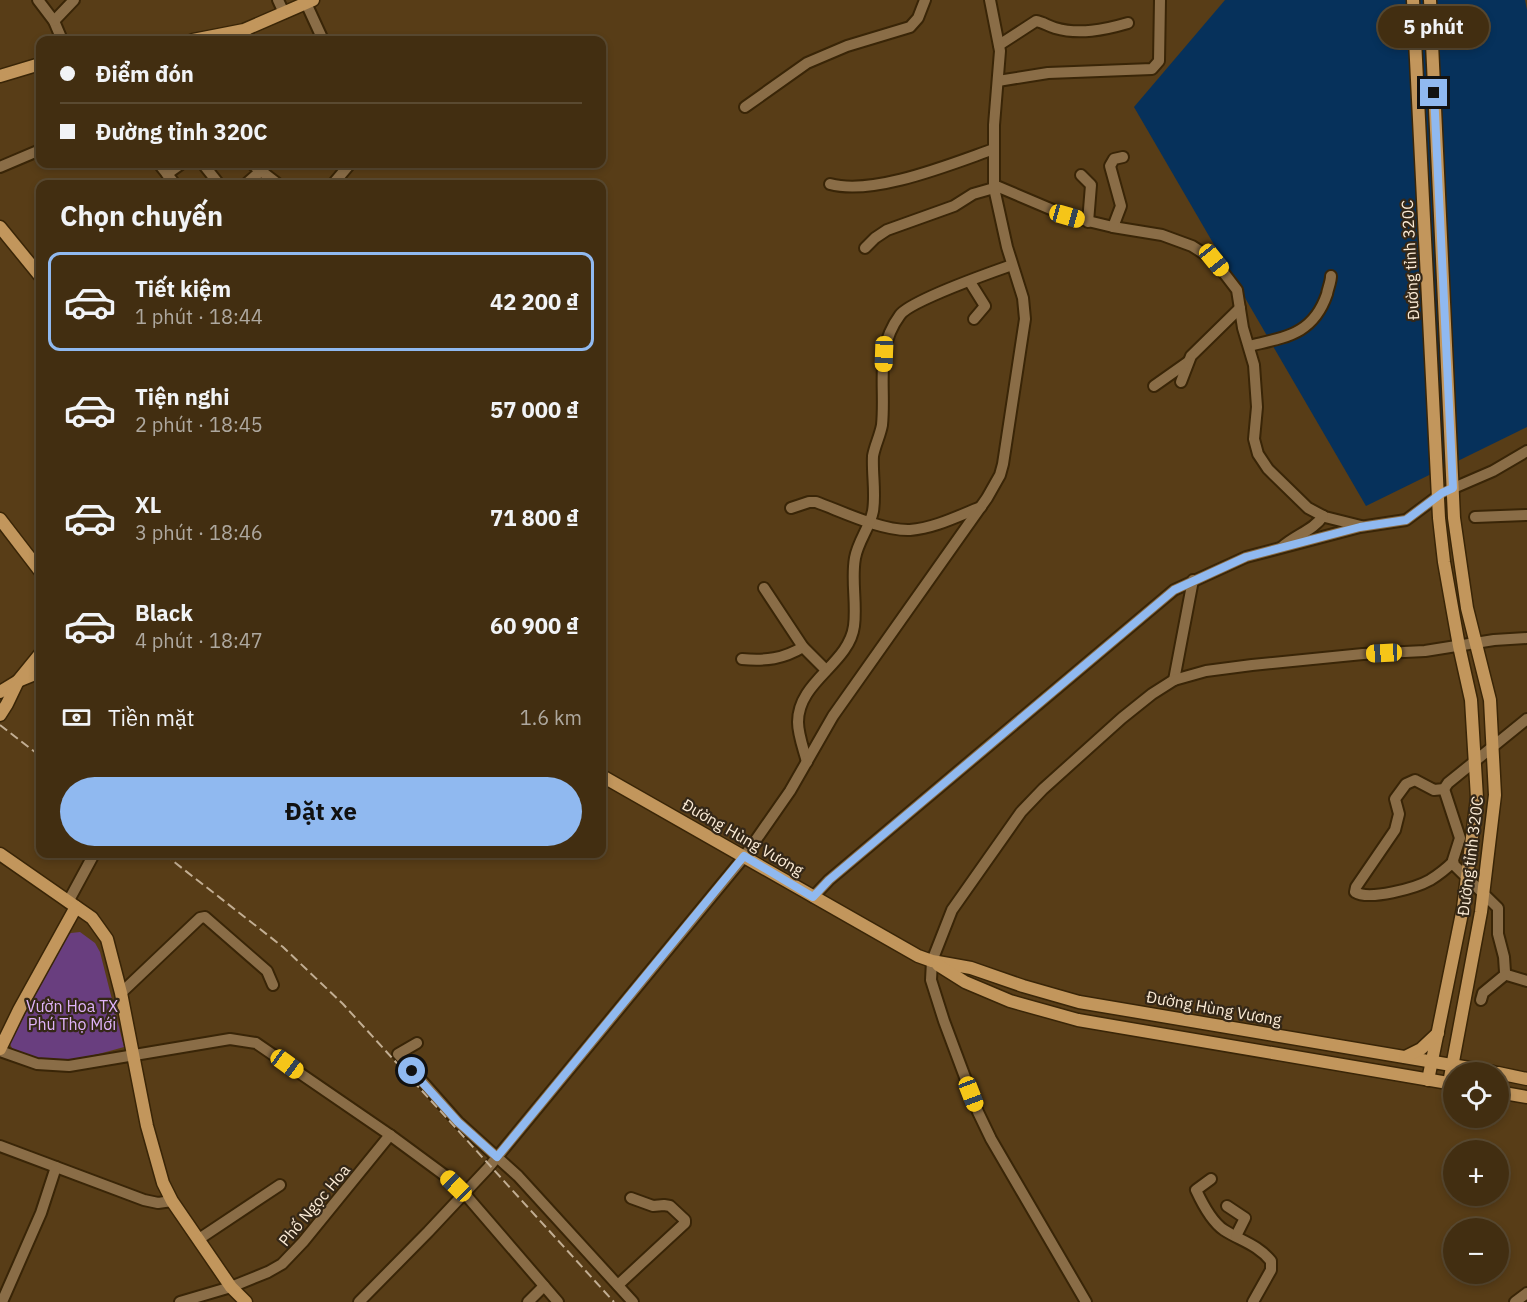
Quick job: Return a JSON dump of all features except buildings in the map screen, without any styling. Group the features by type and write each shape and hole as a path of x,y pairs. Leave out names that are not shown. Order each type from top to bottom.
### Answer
{"main road":[{"name":"Đường tỉnh 320C","path":"1413,0 1439,518 1444,562 1471,700 1477,798 1467,879 1428,1080"},
{"name":"Đường tỉnh 320C","path":"1430,0 1454,518 1476,643 1490,700 1495,795 1483,894 1454,1062"},
{"path":"246,35 284,13 309,2"},
{"path":"0,76 36,65"},
{"path":"0,227 36,271"},
{"path":"0,519 36,566"},
{"path":"1,713 18,681 36,659"},
{"path":"0,692 36,674"},
{"name":"Đường Hùng Vương","path":"606,778 918,956 932,961 971,968 1078,1002 1443,1063"},
{"path":"0,854 98,924 107,939 121,993 156,1165 172,1201 231,1287 246,1302"},
{"path":"0,1050 72,905"},
{"name":"Đường Hùng Vương","path":"932,961 965,982 1010,1001 1078,1020 1443,1083"},
{"path":"1405,1057 1421,1049 1438,1032"},
{"path":"1459,1036 1463,1052 1470,1062"},
{"path":"1509,1076 1527,1079"},
{"path":"1509,1094 1527,1097"}],"street":[{"path":"38,0 54,21 60,36"},
{"path":"54,21 74,0"},
{"path":"278,0 284,13"},
{"path":"745,107 807,63 847,46 910,27 918,18 925,0"},
{"path":"358,1302 465,1194 744,856 783,801 834,716 995,486 1003,464 1020,360 1025,308 1012,265 994,186 999,45 990,0"},
{"path":"998,81 1048,74 1152,69 1160,61 1160,0"},
{"path":"309,2 322,36"},
{"path":"999,45 1036,21 1055,28 1084,31 1102,30 1128,22"},
{"path":"830,184 846,187 867,186 914,176 994,149"},
{"path":"0,167 36,152"},
{"path":"1113,227 1120,206 1110,166 1114,159 1123,157"},
{"path":"162,168 172,180"},
{"path":"167,174 175,168"},
{"path":"206,168 216,180"},
{"path":"259,168 273,180"},
{"path":"336,180 347,168"},
{"path":"251,180 262,170"},
{"path":"1081,175 1091,184 1088,222"},
{"path":"865,248 887,230 954,206 973,194 994,186 1067,216 1162,235 1201,250 1214,260 1233,284 1239,297 1243,328 1254,365 1257,407 1254,440 1258,454 1268,469 1308,508 1323,516 1364,526"},
{"path":"807,762 798,727 799,715 810,688 845,648 852,635 856,600 855,559 873,503 873,456 882,424 886,341 903,312 1012,265"},
{"path":"1249,346 1288,337 1308,324 1318,314 1324,303 1331,276"},
{"path":"969,282 985,306 974,319"},
{"path":"1181,382 1188,362 1197,349 1240,308"},
{"path":"1154,386 1188,362"},
{"path":"813,897 829,880 1164,597 1193,580 1238,560 1364,526 1406,520 1453,488 1493,471 1527,451"},
{"path":"791,508 813,502 869,521 909,530 943,522 981,507"},
{"path":"1475,517 1527,515"},
{"path":"1280,549 1290,540 1316,525 1323,516"},
{"path":"1174,680 1193,580"},
{"path":"764,588 803,647 826,670"},
{"path":"1086,1302 991,1139 978,1112 944,1021 931,980 932,961 952,910 1021,812 1043,789 1122,718 1174,680 1206,671 1252,665 1363,654 1425,651 1527,638"},
{"path":"742,659 777,659 789,656 803,647"},
{"path":"1444,789 1448,783 1527,719"},
{"path":"1415,780 1434,790 1444,789 1460,838 1453,862 1432,879 1421,884 1371,896 1355,892 1356,887 1395,830 1399,814 1395,799 1406,784 1415,780"},
{"path":"72,905 92,858"},
{"path":"1453,862 1456,868 1499,911 1498,934 1506,974"},
{"path":"121,993 200,918 205,917 267,971 273,985"},
{"path":"1506,974 1527,981"},
{"path":"1481,1000 1483,993 1506,974"},
{"path":"0,1050 37,1064 52,1066 87,1064 230,1039 256,1043 438,1170 465,1194 558,1302"},
{"path":"417,1043 398,1054 458,1122 518,1176 633,1302"},
{"name":"Phố Ngọc Hoa","path":"180,1302 231,1287 282,1264 390,1135"},
{"path":"0,1146 144,1200 158,1203 172,1201"},
{"path":"2,1302 34,1230 56,1167"},
{"path":"1211,1179 1197,1189 1197,1193 1216,1223 1259,1248 1272,1265 1253,1302"},
{"path":"199,1239 280,1185"},
{"path":"618,1285 685,1223 685,1220 670,1206 653,1206 631,1198"},
{"path":"1227,1206 1245,1218 1236,1236"},
{"path":"528,1302 544,1286"},
{"path":"1515,1302 1527,1293"}],"green space":[{"name":"Vườn Hoa TX Phú Thọ Mới","path":"80,932 95,943 100,952 124,1047 83,1058 61,1060 40,1059 13,1050 10,1044 64,938 71,933"}],"water":[{"path":"1225,0 1525,0 1527,10 1527,427 1366,506 1134,107"}],"railway":[{"path":"0,725 36,753"},
{"path":"169,858 283,947 343,1004 614,1302"}],"route":[{"path":"412,1071 458,1122 497,1157 744,856 813,897 829,880 1174,590 1246,557 1360,527 1401,522 1417,514 1442,493 1453,488 1434,93"}]}
